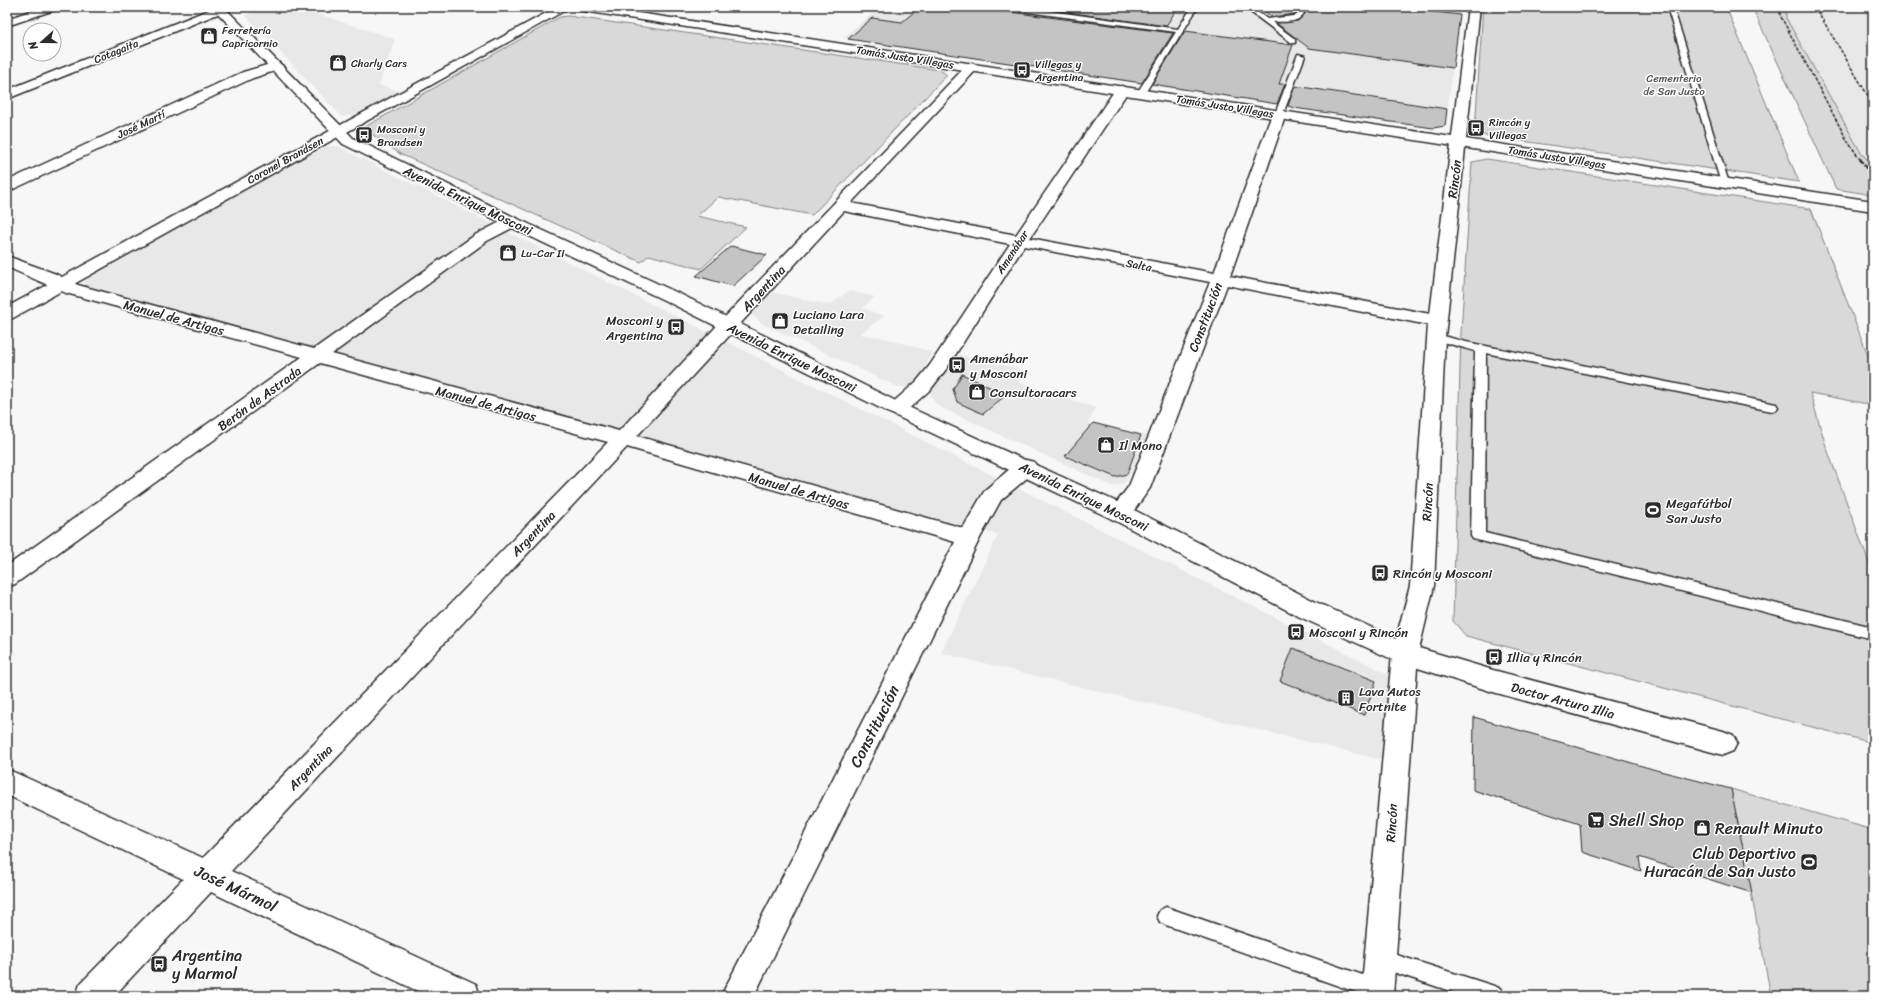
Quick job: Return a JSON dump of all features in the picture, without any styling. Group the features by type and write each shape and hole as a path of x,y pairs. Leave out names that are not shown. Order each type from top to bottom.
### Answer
{"street":[{"path":"7,23 53,7"},
{"name":"Coronel Brandsen","path":"7,314 337,131 565,7"},
{"name":"Tomás Justo Villegas","path":"576,7 1873,206"},
{"name":"Rincón","path":"1377,993 1381,959 1404,654 1422,586 1437,329 1474,7"},
{"name":"Avenida Enrique Mosconi","path":"221,8 337,131 348,141 364,150 897,408 1120,513 1309,610 1404,654"},
{"name":"Cotagaita","path":"7,95 221,8"},
{"name":"José Martí","path":"7,187 248,75 277,66"},
{"name":"Argentina","path":"92,996 623,439 972,67"},
{"name":"Amenábar","path":"897,408 929,379 1019,242 1122,90"},
{"name":"Constitución","path":"1120,513 1139,488 1220,280 1279,114"},
{"name":"Salta","path":"840,206 1220,280 1437,329"},
{"name":"Berón de Astrada","path":"7,578 481,238 512,222"},
{"name":"Manuel de Artigas","path":"7,261 80,292 623,439 968,538"},
{"name":"Constitución","path":"737,996 968,538 994,496 1026,468"},
{"name":"Doctor Arturo Illia","path":"1404,654 1493,681 1723,743"},
{"name":"José Mármol","path":"7,781 464,996"}],"lane":[{"path":"1006,7 1180,31"},
{"path":"1141,93 1195,7"},
{"path":"1247,7 1292,41"},
{"path":"1266,21 1296,18 1300,16 1304,7"},
{"path":"1670,7 1726,183"},
{"path":"1279,114 1301,56"},
{"path":"1437,329 1481,348 1772,407"},
{"path":"1481,348 1478,536 1873,634"},
{"path":"1166,916 1377,993"},
{"path":"1381,959 1494,996"}],"shaded area":[{"path":"268,7 327,7 314,13 395,39 379,85 402,92 362,114 342,117 245,15"},
{"path":"880,7 1254,7 1268,15 1306,18 1310,7 1461,7 1445,126 1433,128 843,38"},
{"path":"1752,7 1873,7 1873,195 1836,189"},
{"path":"337,146 1384,672 1395,682 1387,761 941,653 998,535 88,288 84,283 88,277 319,148"},
{"path":"849,291 875,297 862,308 884,316 860,334 884,338 933,352 915,384 910,387 898,387 761,323 753,315 753,311 771,292 830,305"},
{"path":"955,354 1028,371 1018,382 1096,408 1088,423 1154,437 1126,481 1121,485 1112,486 942,408 934,402 930,392"}],"green space":[{"name":"Cementerio de San Justo","path":"1483,7 1726,7 1799,182 1482,135 1475,130"},
{"path":"1752,7 1786,7 1786,18 1860,151 1873,167 1873,195 1836,189"},
{"path":"568,16 940,70 947,75 812,215 718,197 697,216 746,227 701,269 649,255 641,262 400,154 363,128 560,17"},
{"name":"Megafútbol San Justo","path":"1487,159 1811,209 1873,368 1873,405 1810,393 1826,446 1873,574 1873,743 1466,636 1453,621 1461,332 1472,162"},
{"name":"Club Deportivo Huracán de San Justo","path":"1731,789 1873,830 1873,996 1771,996"}],"building":[{"path":"920,7 970,7 1173,33 1142,83 848,39 872,18 902,22"},
{"path":"1044,7 1178,7 1166,26 1044,9"},
{"path":"1258,7 1299,7 1296,14 1272,17"},
{"path":"1308,7 1394,7 1460,15 1453,68 1309,48 1276,23 1298,21 1305,14"},
{"path":"1185,31 1293,45 1279,84 1285,84 1277,104 1152,84"},
{"path":"1295,86 1447,109 1445,126 1433,128 1294,108 1288,106"},
{"path":"731,246 767,255 733,286 696,276"},
{"name":"Consultoracars","path":"962,374 1006,395 983,414 957,402 953,389"},
{"name":"Il Mono","path":"1093,423 1141,435 1127,474 1115,477 1065,456"},
{"name":"Lava Autos Fortnite","path":"1293,648 1376,681 1364,715 1280,681"},
{"path":"1474,717 1656,770 1731,789 1752,893 1639,857 1641,871 1582,852 1580,824 1473,790"}],"railway":[{"path":"1780,7 1780,15 1848,142 1861,160"},
{"path":"1815,7 1873,104"},
{"path":"1860,159 1873,178"}],"place":[{"name":"Ferretería Capricornio","path":"209,36"},
{"name":"Charly Cars","path":"338,63"},
{"name":"Villegas y Argentina","path":"1022,70"},
{"name":"Rincón y Villegas","path":"1476,128"},
{"name":"Mosconi y Brandsen","path":"364,135"},
{"name":"Lu-Car II","path":"508,253"},
{"name":"Luciano Lara Detailing","path":"780,321"},
{"name":"Mosconi y Argentina","path":"676,327"},
{"name":"Amenábar y Mosconi","path":"957,365"},
{"name":"Consultoracars","path":"977,392"},
{"name":"Il Mono","path":"1106,445"},
{"name":"Megafútbol San Justo","path":"1653,510"},
{"name":"Rincón y Mosconi","path":"1380,573"},
{"name":"Mosconi y Rincón","path":"1296,632"},
{"name":"Illia y Rincón","path":"1494,657"},
{"name":"Lava Autos Fortnite","path":"1346,698"},
{"name":"Shell Shop","path":"1596,820"},
{"name":"Renault Minuto","path":"1702,828"},
{"name":"Club Deportivo Huracán de San Justo","path":"1809,862"},
{"name":"Argentina y Marmol","path":"159,964"}]}
